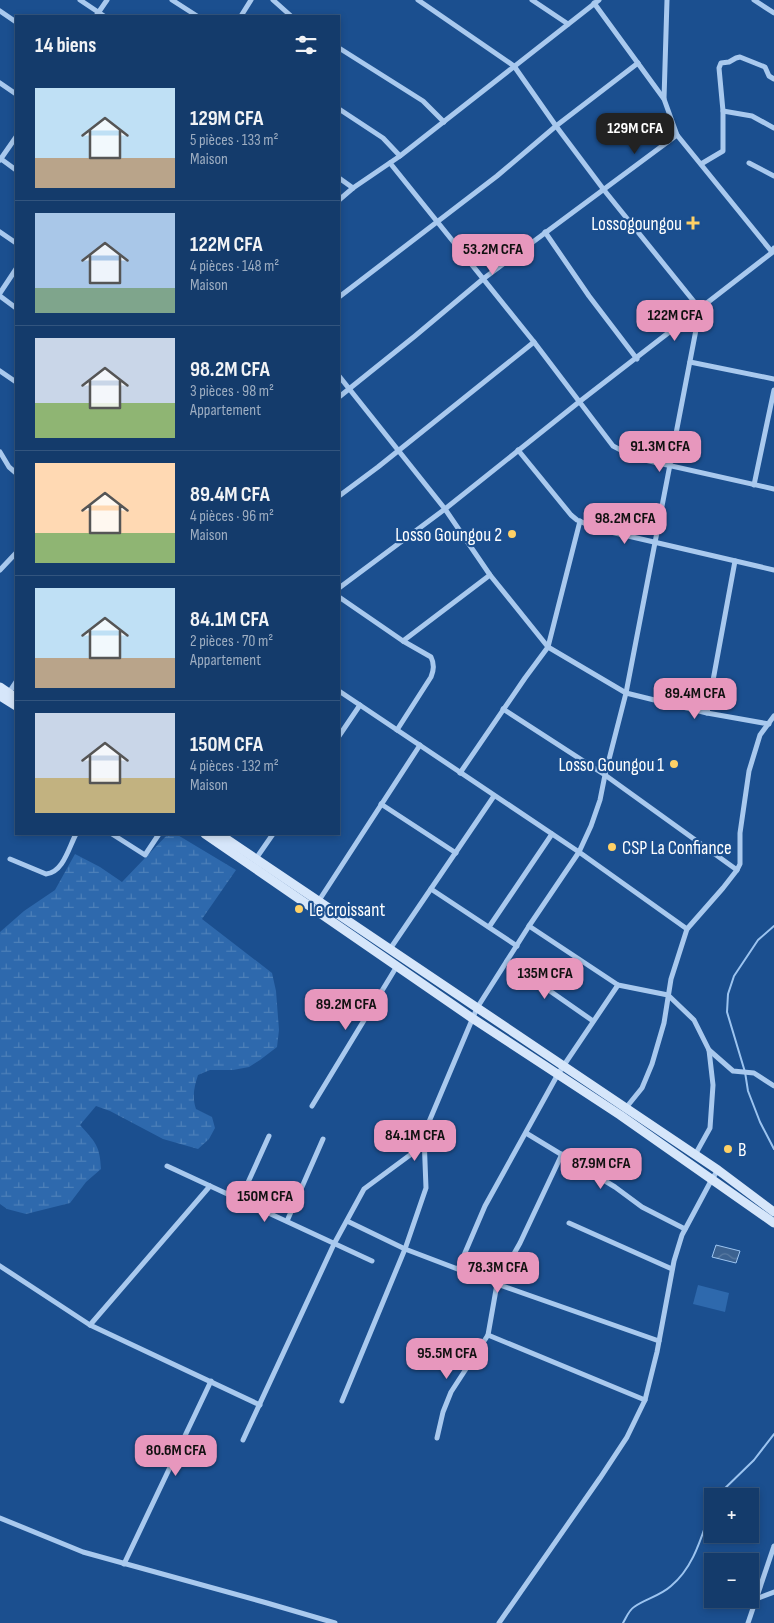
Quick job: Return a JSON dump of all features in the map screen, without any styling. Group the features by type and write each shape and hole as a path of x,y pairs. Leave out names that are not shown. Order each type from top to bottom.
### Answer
{"main road":[{"path":"0,687 7,696"},
{"path":"207,835 254,862"},
{"path":"220,835 396,966 472,1018 561,1070"},
{"path":"316,905 390,949 477,1008 561,1070 718,1170 774,1212"},
{"path":"623,1111 712,1179 774,1223"}],"street":[{"path":"80,0 99,15 106,0"},
{"path":"172,0 195,15"},
{"path":"242,15 251,0"},
{"path":"273,0 290,15"},
{"path":"244,1440 334,1244 364,1189 410,1155 424,1136 477,1008 579,852 592,826 626,693 700,309 604,190 514,66 418,0"},
{"path":"532,0 568,24"},
{"path":"664,99 667,0"},
{"path":"754,0 774,13"},
{"path":"340,199 400,156 596,2 664,99 677,135 773,250 445,509 340,587"},
{"path":"0,11 15,21"},
{"path":"340,49 423,101 444,122"},
{"path":"700,164 723,151 723,111 719,68 721,63 740,57 765,67 769,76 774,79"},
{"path":"340,296 638,64"},
{"path":"0,83 15,93"},
{"path":"340,110 382,138 400,156"},
{"path":"723,111 752,116 774,128"},
{"path":"340,396 483,279 677,135"},
{"path":"15,138 2,152 0,160 15,169"},
{"path":"390,163 534,342 613,446 636,458 774,489"},
{"path":"749,163 774,176"},
{"path":"340,179 353,188"},
{"path":"0,232 15,242"},
{"path":"545,232 589,296 636,359"},
{"path":"15,271 0,294 15,307"},
{"path":"340,495 534,342"},
{"path":"690,362 774,378"},
{"path":"0,371 15,381"},
{"path":"340,377 445,509 490,574 548,647 568,657 626,693 707,713 769,724"},
{"path":"754,484 774,390"},
{"path":"518,450 563,507 580,521 598,529 774,570"},
{"path":"0,452 15,472"},
{"path":"460,773 548,647 580,521"},
{"path":"0,570 15,554"},
{"path":"707,713 734,561"},
{"path":"403,641 490,574"},
{"path":"340,598 403,641 431,657 434,669 431,677 397,730"},
{"path":"7,696 15,684"},
{"path":"340,692 579,852 687,929"},
{"path":"340,735 360,705"},
{"path":"503,709 605,775 737,870"},
{"path":"623,1111 642,1088 652,1064 664,1023 671,979 687,929 740,864 740,833 750,771 760,735 774,716"},
{"path":"316,905 420,745"},
{"path":"390,949 494,796"},
{"path":"381,804 456,852"},
{"path":"489,927 552,834"},
{"path":"10,859 46,874 52,874 59,868 76,835"},
{"path":"114,835 146,855 158,835"},
{"path":"254,862 273,835"},
{"path":"431,889 517,946"},
{"path":"529,926 618,985 668,995 694,1020 709,1050 713,1084 710,1128 695,1155"},
{"path":"507,961 593,1021"},
{"path":"312,1106 396,966"},
{"path":"458,1268 485,1206 561,1070 618,985"},
{"path":"709,1050 733,1072 754,1073 774,1086"},
{"path":"526,1133 562,1154 642,1207 685,1229"},
{"path":"240,1200 269,1136"},
{"path":"342,1401 405,1249 426,1188 424,1136"},
{"path":"287,1222 323,1139"},
{"path":"437,1438 443,1412 451,1392 488,1335 497,1284 520,1243 562,1154"},
{"path":"167,1166 372,1261"},
{"path":"499,1623 627,1437 645,1400 659,1341 672,1269 682,1235 718,1170"},
{"path":"90,1325 210,1186"},
{"path":"347,1221 405,1249 497,1284 659,1341"},
{"path":"570,1223 672,1269"},
{"path":"0,1266 90,1325 260,1405"},
{"path":"488,1335 645,1400"},
{"path":"124,1564 211,1381"},
{"path":"0,1518 83,1552 335,1623"},
{"path":"759,1590 774,1546"},
{"path":"759,1598 774,1592"},
{"path":"748,1623 753,1608"}],"green space":[{"path":"167,835 178,835 236,870 202,919 272,973 276,991 279,1030 277,1047 249,1067 233,1070 210,1070 198,1075 194,1092 196,1109 212,1117 215,1128 209,1139 198,1149 163,1139 110,1111 96,1106 80,1125 96,1144 101,1169 86,1182 70,1203 26,1214 7,1209 0,1204 0,932 24,911 55,890 75,854 100,867 122,882"},
{"path":"698,1285 729,1293 725,1312 693,1304"}],"water":[{"path":"716,1245 740,1251 736,1263 712,1257"}],"waterway":[{"path":"774,926 758,940 734,976 728,994 727,1012 745,1072 748,1091 760,1122 774,1149"},
{"path":"725,1488 754,1460 774,1434"},
{"path":"623,1623 632,1608 667,1589 679,1578 692,1559 704,1529"}],"place":[{"name":"Lossogoungou","path":"693,223"},
{"name":"Losso Goungou 2","path":"512,534"},
{"name":"Losso Goungou 1","path":"674,764"},
{"name":"CSP La Confiance","path":"612,847"},
{"name":"Le croissant","path":"299,909"},
{"name":"B","path":"728,1149"}]}
